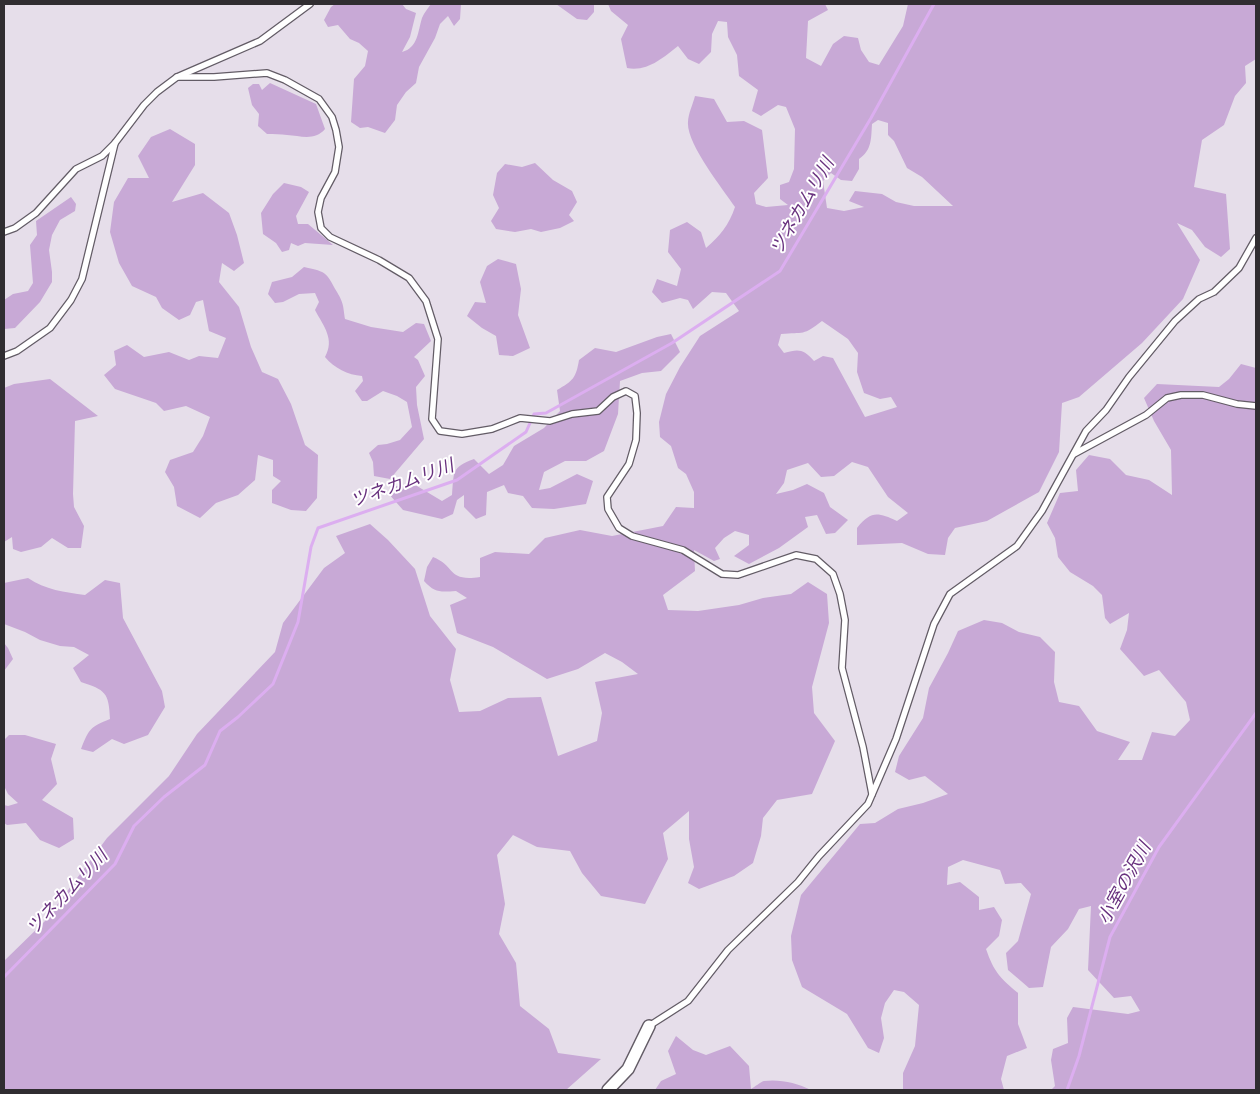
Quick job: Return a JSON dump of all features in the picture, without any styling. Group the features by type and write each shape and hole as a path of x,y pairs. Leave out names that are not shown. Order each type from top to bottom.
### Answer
{"street":[{"path":"608,1090 628,1069 650,1026"}],"lane":[{"path":"4,232 16,228 36,213 76,169 102,156 157,92 176,78 260,42 310,4"},
{"path":"176,78 267,73 319,98 332,117 339,147 334,172 321,198 318,212 321,228 330,237 379,260 409,278 426,301 438,339 432,419 440,431 462,434 492,429 520,418 550,421 572,414 598,412 614,397 626,391 635,396 637,413 636,440 629,464 608,496 608,509 619,528 632,536 682,550 722,574 738,575 796,554 816,559 833,574 846,620 842,668 872,794"},
{"path":"4,356 17,352 50,328 71,300 82,279 115,143"},
{"path":"650,1026 688,1001 728,950 798,882 819,856 868,804 896,739 934,624 950,594 1017,546 1042,511 1086,431 1106,410 1129,377 1175,322 1199,299 1214,292 1239,268 1256,238"},
{"path":"1074,454 1146,415 1167,398 1181,395 1203,395 1237,404 1256,406"}],"shaded area":[{"path":"335,4 402,4 406,9 416,13 410,37 402,52 414,43 422,18 431,4 461,4 460,19 454,26 448,16 440,24 435,38 419,67 416,83 406,92 397,105 395,120 385,133 368,127 360,128 351,122 354,79 365,66 368,51 359,43 350,39 338,25 328,27 324,20 331,7"},
{"path":"556,4 594,4 594,12 587,20 577,19"},
{"path":"608,4 825,4 828,10 808,21 806,58 821,66 833,44 844,36 858,38 861,50 869,62 879,65 903,26 908,4 1256,4 1256,59 1245,66 1246,83 1235,96 1224,125 1202,140 1194,187 1226,194 1230,249 1221,257 1205,247 1192,230 1177,223 1200,260 1183,299 1142,343 1079,397 1062,403 1059,452 1039,492 987,521 955,528 948,538 945,555 928,554 902,543 857,545 857,528 866,518 879,515 897,521 908,513 888,497 868,467 852,462 834,476 821,477 808,463 787,470 784,483 776,494 807,484 824,493 830,507 848,520 835,533 826,534 817,515 805,517 808,527 779,548 749,564 734,556 749,545 749,535 735,531 724,538 715,548 720,559 714,561 694,550 695,571 663,595 668,610 698,611 739,605 763,598 791,594 808,582 827,594 829,623 812,687 814,713 835,741 812,794 777,800 763,818 761,836 753,863 734,876 699,889 688,883 694,867 689,839 689,811 663,833 668,859 645,904 601,896 582,873 570,851 537,847 513,835 497,855 505,904 499,934 516,963 520,1006 549,1029 558,1053 601,1059 566,1090 4,1090 4,961 45,921 107,838 169,776 197,734 275,652 283,623 324,568 345,553 336,536 370,524 415,569 430,616 456,649 450,680 459,712 480,711 508,698 541,697 558,756 597,741 602,713 595,682 638,674 622,662 605,653 578,669 547,679 493,647 457,633 450,605 467,598 456,591 435,590 424,581 427,567 433,557 457,575 469,578 480,577 480,558 495,552 529,554 545,538 580,530 612,536 663,526 676,507 694,508 694,492 686,474 678,468 671,446 660,437 659,422 666,394 680,367 700,336 739,311 726,293 712,292 693,309 688,300 680,298 662,303 652,292 657,279 677,286 681,269 668,252 670,230 687,222 701,232 706,248 724,230 735,207 706,166 693,142 688,122 690,112 695,96 714,99 727,122 744,121 762,130 768,178 754,193 756,204 766,207 788,205 780,199 780,185 789,182 794,169 795,129 786,107 778,105 761,116 752,111 758,90 739,76 737,55 728,37 727,22 718,21 712,34 711,52 699,64 688,59 678,46 654,63 634,69 627,68 621,39 628,25 611,11","holes":["878,120 888,123 888,135 894,141 907,168 922,177 953,206 914,206 896,202 882,194 855,191 849,201 864,207 844,211 827,208 823,181 831,173 841,180 852,181 859,169 859,159 869,148 872,124","822,321 848,339 858,353 857,372 864,393 880,399 891,397 897,407 865,417 833,358 823,356 814,361 807,354 800,351 784,353 778,345 781,334 803,332"]},
{"path":"270,83 316,104 325,129 317,135 308,137 267,134 258,126 259,114 252,105 248,88 253,84 259,84 262,90"},
{"path":"170,129 195,144 195,165 172,202 203,193 229,213 244,263 234,271 222,263 219,282 239,307 251,347 262,372 278,379 291,404 305,445 318,455 317,498 306,511 291,510 272,503 272,490 281,481 273,476 273,460 258,455 255,480 238,495 216,503 200,518 177,506 174,487 165,472 170,460 193,452 203,436 210,417 186,406 164,411 156,403 115,389 104,375 116,365 114,351 127,345 144,357 169,352 189,360 199,356 218,358 226,338 209,331 203,300 196,302 190,315 179,320 162,308 156,297 132,286 119,263 110,232 114,202 128,178 149,178 138,156 151,137"},
{"path":"535,163 553,180 572,191 577,202 569,215 574,221 560,228 541,232 531,229 515,232 496,229 491,221 499,208 493,195 497,173 505,164 522,167"},
{"path":"284,183 301,187 309,192 296,216 298,224 308,224 333,245 305,243 298,246 291,243 289,250 282,252 276,243 263,234 261,213 273,194"},
{"path":"71,197 76,204 75,211 60,220 52,235 49,250 52,282 40,302 15,328 4,329 4,300 13,294 28,291 33,283 30,245 37,235 36,221"},
{"path":"498,259 516,264 521,289 518,315 530,348 513,356 499,355 496,336 467,316 475,302 486,303 480,282 487,266"},
{"path":"304,267 318,270 328,277 341,299 345,319 371,327 403,332 416,323 424,324 431,341 414,357 418,360 425,376 416,387 417,405 424,439 390,479 374,476 373,462 369,453 378,445 400,440 412,427 407,402 383,391 367,401 362,401 355,391 363,381 362,376 342,370 325,357 328,351 329,339 315,310 319,302 315,293 299,294 283,302 275,303 268,294 272,282 292,277"},
{"path":"671,334 680,352 661,371 642,373 620,381 618,414 604,451 586,461 565,461 544,472 539,490 550,488 577,474 593,481 586,504 554,509 532,508 523,496 508,493 504,485 487,492 486,515 476,519 464,507 464,495 457,500 453,514 442,519 403,510 388,493 396,486 417,486 442,501 452,495 455,472 461,465 474,459 489,474 503,465 514,446 544,428 560,411 557,390 573,378 577,371 579,360 595,348 616,352 657,337"},
{"path":"1241,364 1256,368 1256,1090 1051,1090 1055,1086 1051,1060 1053,1049 1068,1043 1067,1018 1073,1007 1128,1014 1140,1011 1131,996 1114,998 1088,970 1091,906 1079,909 1068,929 1051,947 1043,987 1029,988 1008,970 1006,953 1018,941 1031,894 1021,883 1005,884 1000,870 963,860 948,867 947,885 960,882 979,897 979,910 994,907 1002,920 999,936 986,949 998,974 1018,993 1018,1024 1027,1048 1007,1056 1001,1079 1004,1090 903,1090 903,1073 915,1046 919,1005 904,992 894,990 885,1003 881,1018 884,1038 879,1053 868,1048 847,1014 802,987 792,960 791,936 801,895 860,824 875,823 898,809 948,794 925,776 909,780 895,772 899,756 923,718 929,688 958,631 984,620 1002,623 1019,632 1040,637 1055,652 1054,682 1059,702 1079,706 1097,731 1130,742 1118,760 1142,760 1152,732 1175,736 1190,720 1186,702 1159,670 1144,676 1120,649 1127,630 1129,613 1110,624 1105,618 1102,595 1093,586 1070,572 1058,557 1055,538 1047,523 1060,493 1078,491 1076,470 1089,455 1110,459 1126,475 1149,480 1172,495 1171,450 1154,421 1144,398 1157,384 1219,387 1229,379"},
{"path":"50,379 98,416 75,421 73,494 74,507 84,526 81,548 68,548 52,538 41,547 21,552 13,549 12,537 4,542 4,388 14,384"},
{"path":"28,578 48,588 85,595 105,580 120,583 123,618 162,691 165,707 148,735 124,744 112,739 93,752 81,749 91,730 98,724 110,719 107,698 96,687 81,682 73,668 89,655 74,647 60,646 40,640 4,624 4,583"},
{"path":"4,643 13,659 4,671"},
{"path":"9,735 25,735 56,744 51,759 57,784 42,800 73,818 74,839 59,848 40,840 26,823 7,825 4,823 4,805 8,806 18,803 8,794 4,786 4,740"},
{"path":"676,1036 693,1050 706,1055 730,1046 749,1066 751,1089 764,1081 782,1081 800,1085 811,1090 655,1090 661,1081 676,1074 668,1051"}],"waterway":[{"name":"ツネカムリ川","path":"4,977 115,864 134,826 164,797 205,765 220,731 273,684 298,622 311,547 318,528 457,480 526,432 534,414 546,413 672,343 780,271 871,118 934,4"},
{"name":"小室の沢川","path":"1067,1090 1079,1056 1110,937 1159,847 1256,713"}]}
